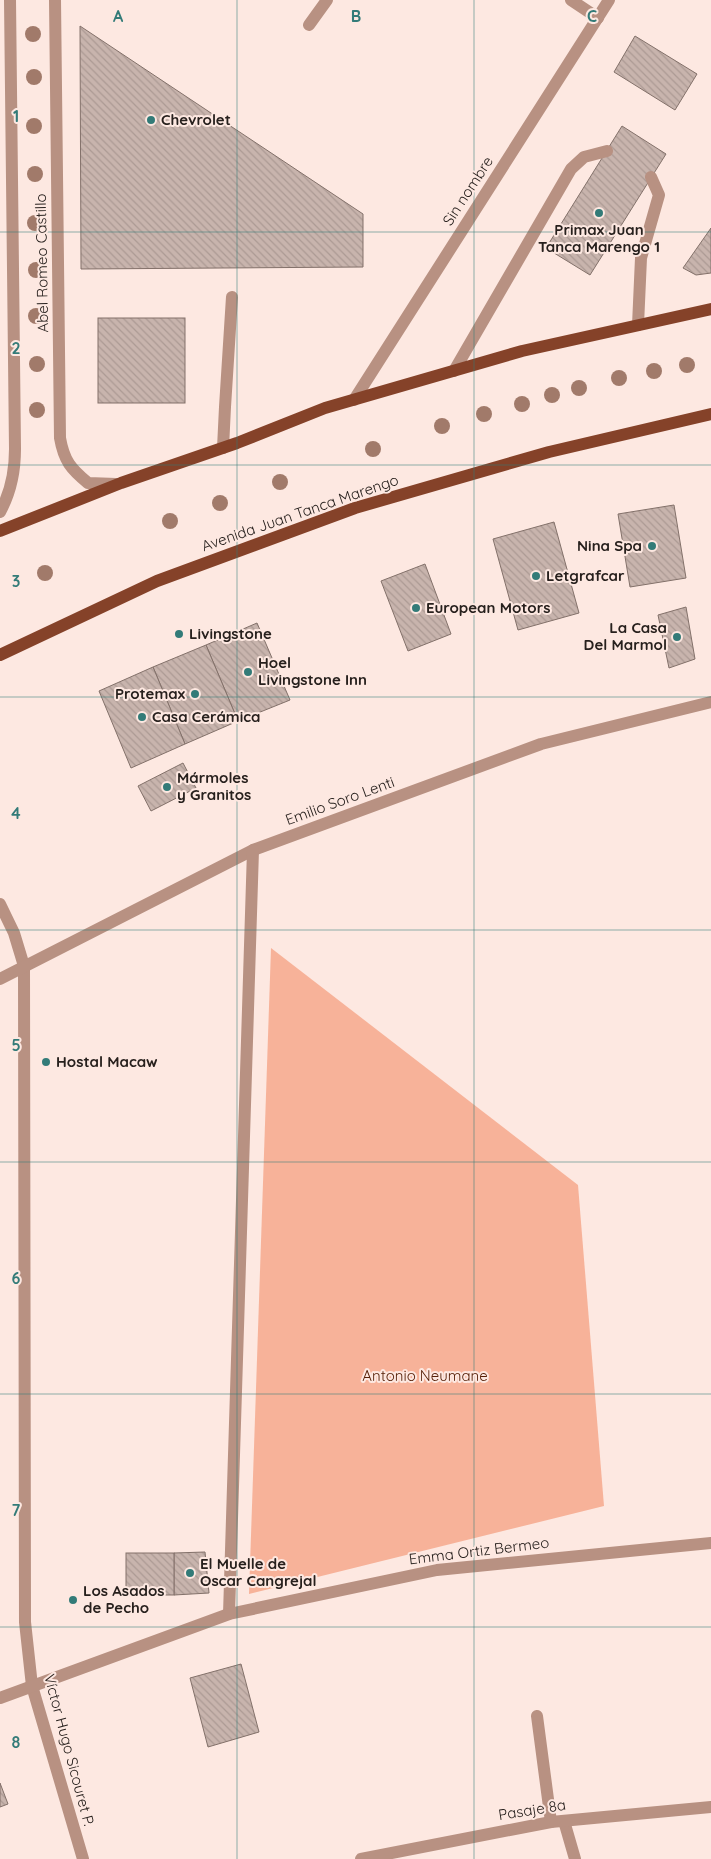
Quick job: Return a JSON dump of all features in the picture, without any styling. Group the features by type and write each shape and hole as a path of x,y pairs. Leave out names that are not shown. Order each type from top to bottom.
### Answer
{"main road":[{"path":"0,531 121,483 223,448 325,408 522,351 711,309"},
{"name":"Avenida Juan Tanca Marengo","path":"0,656 157,581 355,508 549,452 711,414"}],"street":[{"name":"Abel Romeo Castillo","path":"0,512 11,485 15,464 10,0"},
{"name":"Abel Romeo Castillo","path":"55,0 60,438 68,465 88,483 103,485 121,483"},
{"path":"310,25 327,0"},
{"path":"571,0 598,18"},
{"name":"Sin nombre","path":"354,400 609,0"},
{"path":"454,371 571,169 584,157 607,151"},
{"path":"638,325 642,258 659,195 651,177"},
{"path":"223,448 232,297"},
{"name":"Emilio Soro Lenti","path":"0,980 253,850 541,744 711,702"},
{"path":"229,1614 253,850"},
{"name":"Víctor Hugo Sicouret P.","path":"0,904 14,933 24,966 25,1622 32,1686 83,1859"},
{"name":"Emma Ortiz Bermeo","path":"0,1698 229,1614 437,1570 711,1543"},
{"path":"536,1716 551,1822"},
{"name":"Pasaje 8a","path":"361,1859 551,1822 711,1807"},
{"path":"564,1821 575,1859"}],"green space":[{"name":"Antonio Neumane","path":"271,948 578,1185 604,1506 249,1594"}],"building":[{"name":"Chevrolet","path":"80,26 363,214 363,267 81,269"},
{"path":"635,36 697,74 675,110 614,72"},
{"name":"Primax Juan Tanca Marengo 1","path":"622,126 666,154 590,275 546,248"},
{"path":"711,228 711,273 696,275 683,268"},
{"path":"98,318 185,318 185,403 98,403"},
{"name":"Nina Spa","path":"674,505 686,578 630,587 618,514"},
{"name":"Letgrafcar","path":"554,522 579,613 518,630 493,539"},
{"name":"European Motors","path":"425,564 451,634 408,651 381,581"},
{"name":"La Casa Del Marmol","path":"686,607 695,659 669,668 658,615"},
{"name":"Hoel Livingstone Inn","path":"257,623 290,700 238,721 206,645"},
{"name":"Protemax","path":"206,645 238,721 185,744 153,667"},
{"name":"Casa Cerámica","path":"153,667 185,744 131,768 99,691"},
{"name":"Mármoles y Granitos","path":"183,763 196,788 151,811 138,786"},
{"name":"El Muelle de Oscar Cangrejal","path":"205,1552 209,1593 174,1595 174,1553"},
{"path":"126,1553 174,1553 174,1595 126,1595"},
{"path":"241,1664 259,1732 208,1747 190,1678"},
{"path":"0,1783 8,1804 0,1807"}],"place":[{"name":"Chevrolet","path":"151,120"},
{"name":"Primax Juan Tanca Marengo 1","path":"599,213"},
{"name":"Nina Spa","path":"652,546"},
{"name":"Letgrafcar","path":"536,576"},
{"name":"European Motors","path":"416,608"},
{"name":"Livingstone","path":"179,634"},
{"name":"La Casa Del Marmol","path":"677,637"},
{"name":"Hoel Livingstone Inn","path":"248,672"},
{"name":"Protemax","path":"195,694"},
{"name":"Casa Cerámica","path":"142,717"},
{"name":"Mármoles y Granitos","path":"167,787"},
{"name":"Hostal Macaw","path":"46,1062"},
{"name":"El Muelle de Oscar Cangrejal","path":"190,1573"},
{"name":"Los Asados de Pecho","path":"73,1600"}]}
